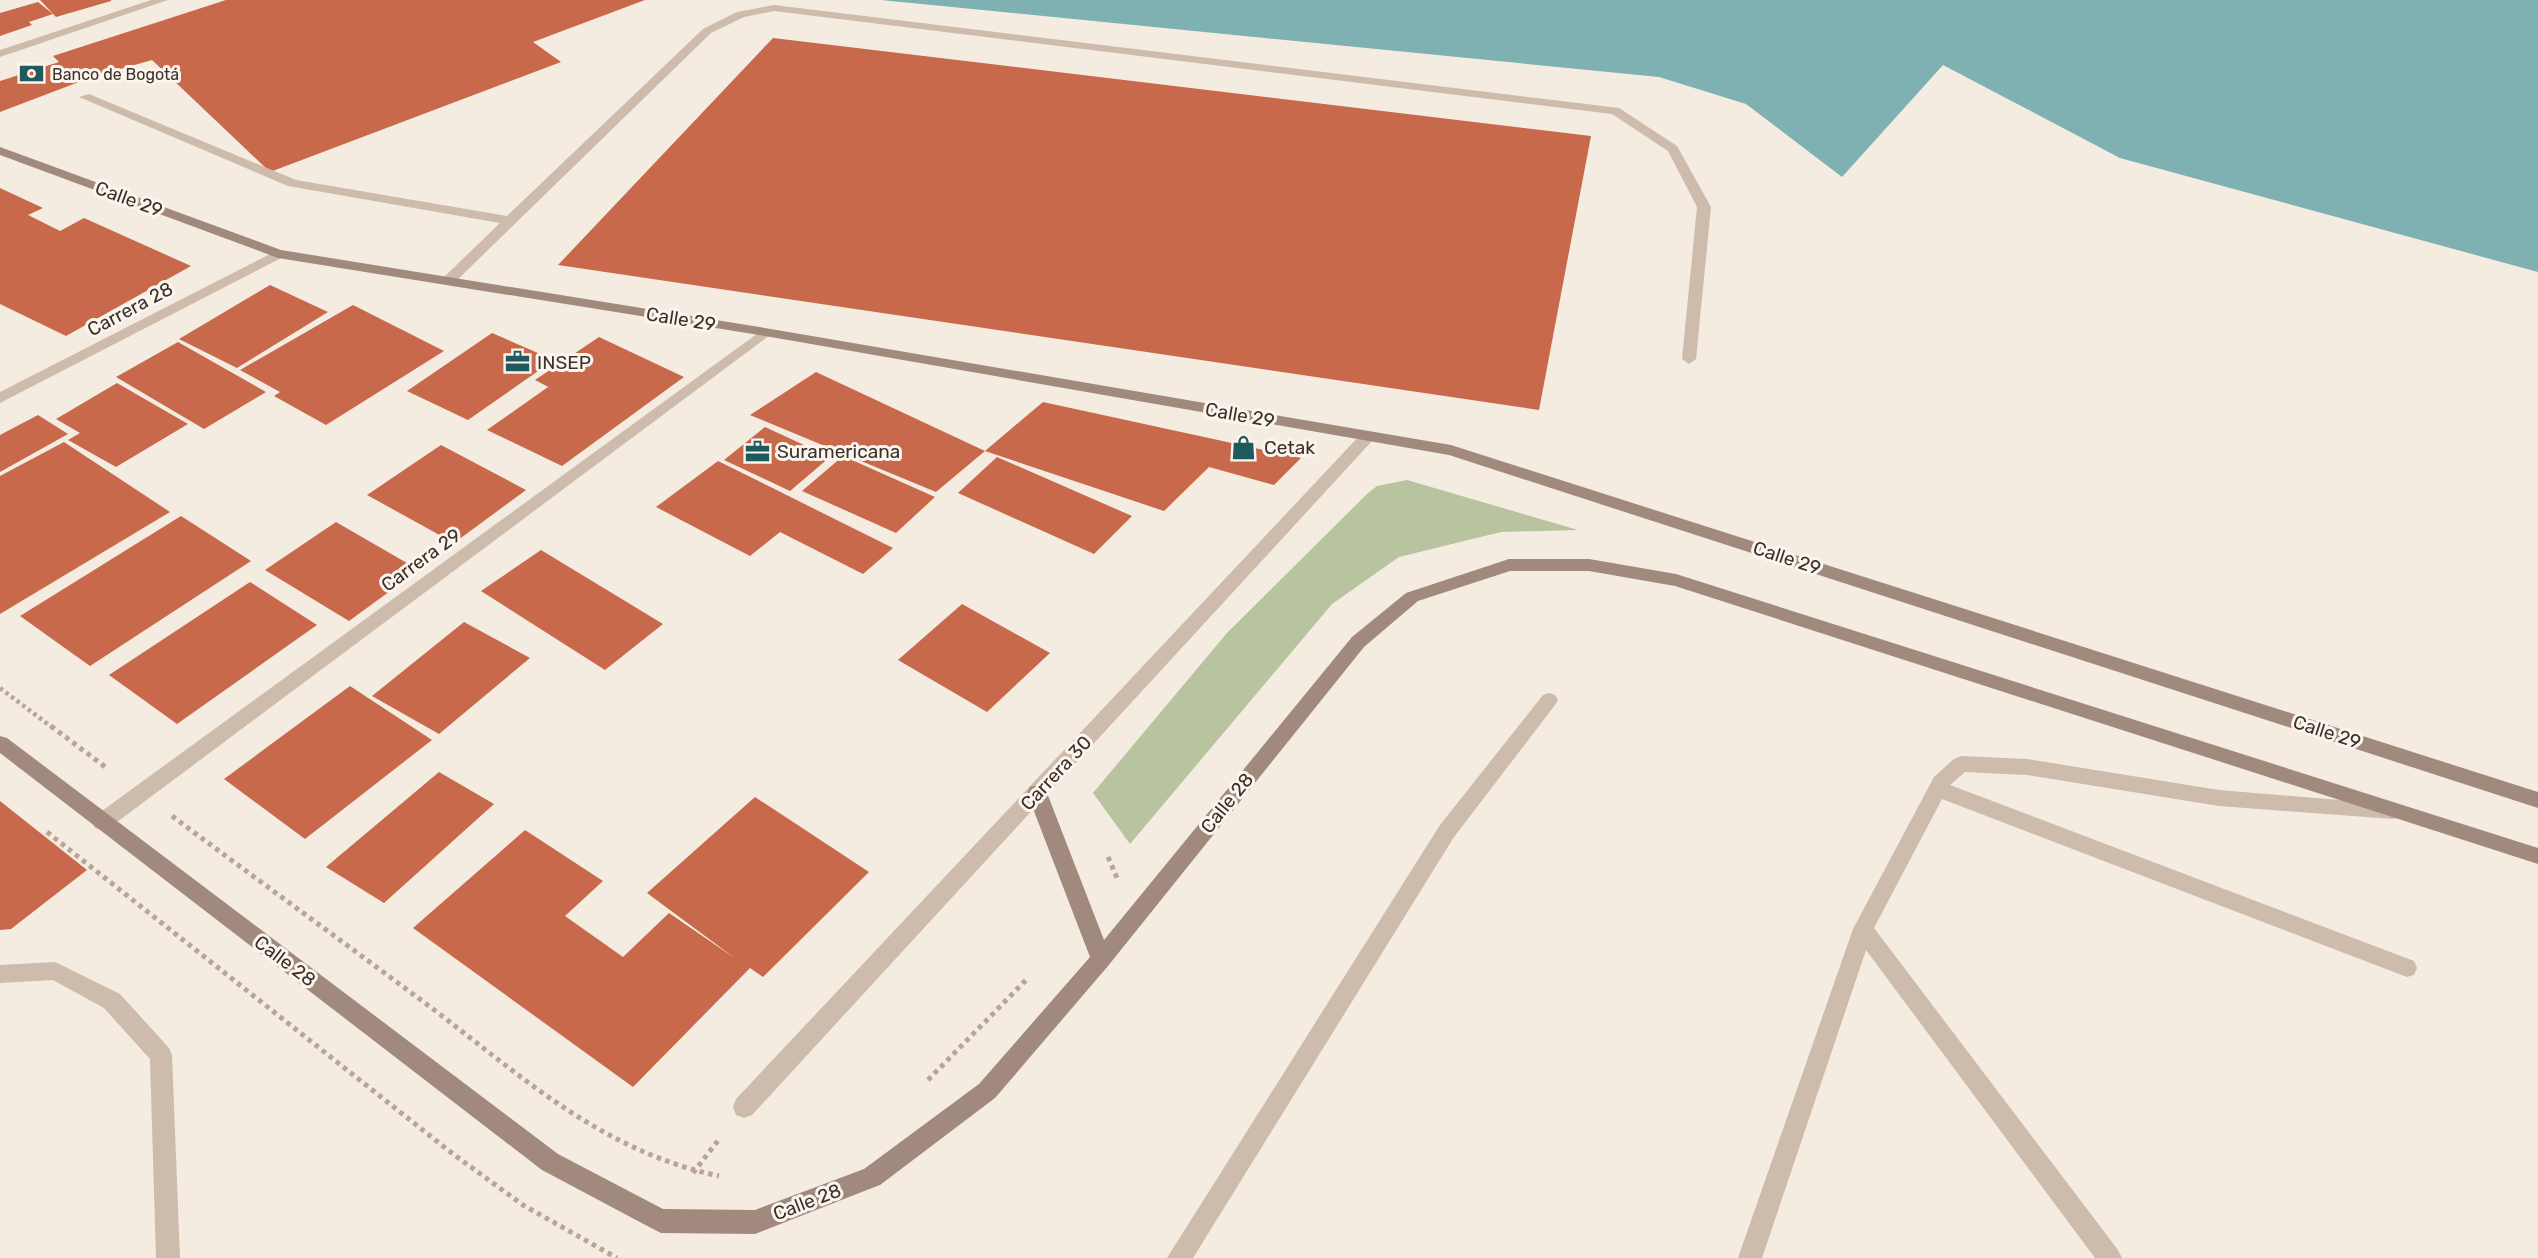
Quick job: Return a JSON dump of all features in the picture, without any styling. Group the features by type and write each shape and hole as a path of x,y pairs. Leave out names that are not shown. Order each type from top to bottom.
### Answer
{"main road":[{"name":"Calle 29","path":"0,151 278,254 765,332 1367,438 1451,450 2538,800"},
{"name":"Calle 28","path":"0,743 550,1162 661,1222 755,1222 872,1177 987,1091 1101,959 1358,642 1412,597 1509,565 1589,565 1676,580 2403,812"},
{"path":"1037,793 1101,959"},
{"path":"2403,812 2538,856"}],"street":[{"path":"0,54 162,0"},
{"path":"448,281 707,31 741,14 774,8 1615,111 1673,149 1704,207 1689,359"},
{"path":"85,97 293,183 510,221"},
{"name":"Carrera 28","path":"0,398 278,254"},
{"name":"Carrera 29","path":"102,821 765,332"},
{"name":"Carrera 30","path":"744,1107 1367,438"},
{"path":"1179,1258 1447,831 1549,700"},
{"path":"1750,1258 1863,929 1941,782 1961,764 2027,767 2219,798 2403,812"},
{"path":"1938,789 2406,968"},
{"path":"1863,929 2110,1258"},
{"path":"0,974 55,971 112,1001 160,1055 168,1258"}],"path":[{"path":"0,688 584,1121 662,1163 693,1173 722,1177"},
{"path":"43,829 453,1154 523,1205 617,1258"},
{"path":"1084,917 1118,878"},
{"path":"923,1085 1027,978"}],"green space":[{"path":"1407,480 1578,530 1501,532 1399,557 1332,604 1130,844 1093,793 1227,633 1367,494 1377,486"}],"water":[{"path":"881,0 2538,0 2538,272 2120,158 1943,65 1842,177 1746,104 1659,77"}],"building":[{"path":"40,0 111,0 111,1 56,17"},
{"path":"226,0 645,0 533,42 561,62 270,172 152,60 92,77 0,112 0,81 59,62 53,56"},
{"path":"38,2 53,14 29,22 32,25 0,36 0,13"},
{"path":"773,38 1591,136 1539,410 558,265"},
{"path":"0,188 43,208 28,215 60,231 84,218 191,266 66,336 0,304"},
{"path":"270,285 328,312 237,368 179,339"},
{"path":"353,305 444,351 326,425 274,396 280,392 240,370"},
{"path":"492,333 554,360 468,420 407,391"},
{"path":"599,337 684,377 562,466 487,430 548,387 556,391 535,380"},
{"path":"178,342 266,392 204,429 116,377"},
{"path":"816,372 985,451 936,492 750,415"},
{"path":"117,383 188,424 116,467 68,440 80,433 56,419"},
{"path":"1043,402 1301,458 1274,485 1209,467 1164,511 985,451"},
{"path":"38,415 68,434 0,472 0,435"},
{"path":"765,427 830,457 790,491 724,460"},
{"path":"64,442 170,512 0,614 0,476"},
{"path":"441,445 526,490 454,543 367,495"},
{"path":"843,456 935,497 896,533 802,491"},
{"path":"997,457 1132,516 1094,554 958,493"},
{"path":"718,461 893,548 863,574 780,532 750,556 656,507"},
{"path":"181,516 251,561 90,666 20,616"},
{"path":"336,522 419,570 349,621 265,570"},
{"path":"541,550 663,624 605,670 481,591"},
{"path":"250,582 317,625 177,724 109,675"},
{"path":"962,604 1050,653 987,712 898,660"},
{"path":"464,622 530,658 439,734 372,696"},
{"path":"350,686 432,740 305,839 224,779"},
{"path":"439,772 494,804 384,903 326,867"},
{"path":"755,797 869,872 763,977 750,968 633,1087 413,928 525,830 603,881 565,916 623,957 669,913 736,959 647,893"},
{"path":"0,801 87,870 11,929 0,930"}],"place":[{"name":"Banco de Bogotá","path":"32,74"},
{"name":"INSEP","path":"517,362"},
{"name":"Cetak","path":"1244,447"},
{"name":"Suramericana","path":"757,451"}]}
